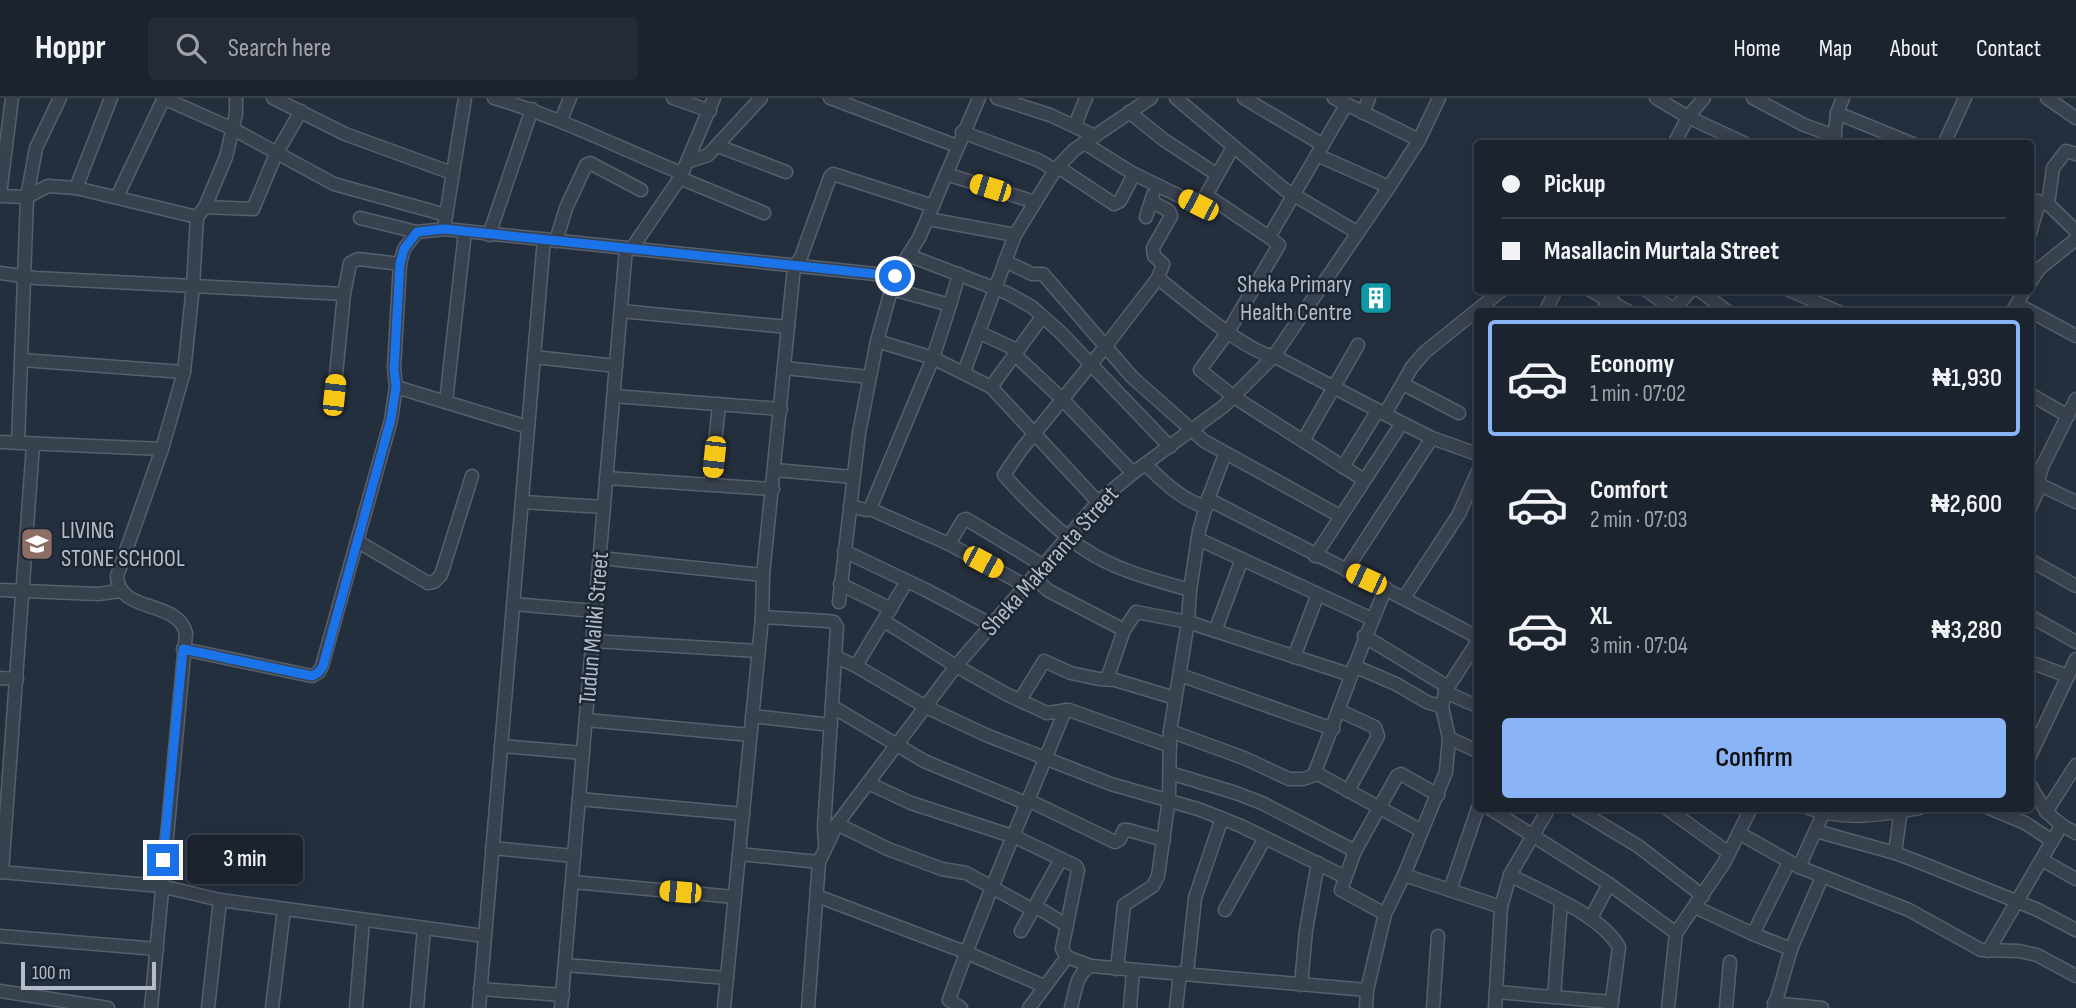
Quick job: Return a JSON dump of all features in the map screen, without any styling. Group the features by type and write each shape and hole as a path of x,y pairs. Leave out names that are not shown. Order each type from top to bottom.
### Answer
{"street":[{"path":"12,98 0,195 27,197 48,186 76,188 201,212 253,209 276,154 300,111"},
{"path":"18,443 27,197 36,148 60,98"},
{"path":"76,188 111,98"},
{"path":"117,197 164,98 233,129 334,184 446,215"},
{"path":"151,1008 186,633 179,619 125,596 120,591 117,576 162,449 184,372 201,212 226,157 233,129 236,98"},
{"path":"444,229 464,98"},
{"path":"494,98 512,101 561,120 624,151 683,171 764,213"},
{"path":"561,120 570,98"},
{"path":"673,98 710,111"},
{"path":"629,248 683,171 715,98"},
{"path":"683,171 708,156 761,98"},
{"path":"830,98 957,146"},
{"path":"839,602 853,477 877,341 894,282 910,256 979,98"},
{"path":"997,98 1075,125 1134,174 1200,206 1233,148"},
{"path":"1075,125 1086,98"},
{"path":"1128,98 1140,105 1164,140 1216,174"},
{"path":"1176,98 1233,148 1294,195 1358,233"},
{"path":"1244,98 1320,150 1389,187"},
{"path":"1334,98 1419,140"},
{"path":"1363,113 1369,98"},
{"name":"Sheka Makaranta Street","path":"808,1008 820,862 837,824 956,666 1069,538 1097,502 1234,397 1274,356 1389,187 1419,140 1439,98"},
{"path":"1656,98 1688,117 1737,140"},
{"path":"1676,140 1688,117 1704,98"},
{"path":"1753,98 1835,140 1837,113 1843,98"},
{"path":"1946,140 1965,98"},
{"path":"2047,98 2067,103 2076,118"},
{"path":"276,99 345,134 452,173"},
{"path":"964,372 1015,235 1035,202 1057,169 1089,139 1140,105"},
{"path":"1269,237 1346,105"},
{"path":"489,235 532,109"},
{"path":"1837,113 1903,140"},
{"path":"962,132 1038,160 1114,204 1120,201 1134,174"},
{"path":"718,146 786,172"},
{"path":"2034,219 2053,167 2066,151 2076,154"},
{"path":"479,1008 534,357 550,240 586,165 590,163 641,190"},
{"path":"724,1008 794,267 801,257 833,174 930,212 1015,235"},
{"path":"946,174 1035,202"},
{"path":"1146,217 1157,184"},
{"path":"1206,195 1279,245 1228,331 1199,370 1234,397 1364,480"},
{"path":"1151,201 1169,211 1171,216 1153,248 1154,257 1163,265 1158,278 1033,434 1004,475 1085,550 1139,575 1190,590"},
{"path":"2034,267 2075,240 2039,202"},
{"path":"360,218 417,232 444,229 794,267 894,282 950,305"},
{"path":"183,649 312,676 323,666 391,419 396,387 394,369 400,264 404,249 417,232"},
{"path":"446,402 465,232"},
{"name":"Tudun Maliki Street","path":"562,1002 606,478 629,248"},
{"path":"910,256 1017,297 1032,307 1060,332 1170,447"},
{"path":"334,395 344,294 350,263 354,260 400,264"},
{"path":"1005,261 1032,274 1043,274 1140,385 1204,441 1340,516"},
{"path":"0,273 344,294"},
{"path":"870,509 933,358 959,274"},
{"path":"1158,278 1262,353 1274,356 1432,438 1474,453"},
{"path":"1481,308 1497,294"},
{"path":"1651,294 1669,308"},
{"path":"1676,308 1688,294"},
{"path":"1704,294 1723,308"},
{"path":"2021,295 2076,336"},
{"path":"1821,296 1834,308"},
{"path":"621,311 788,327"},
{"path":"1343,467 1403,384 1412,367 1425,352 1474,314"},
{"path":"991,387 1042,317"},
{"path":"980,333 1015,352 1133,473"},
{"path":"877,341 933,358 991,387 1097,502"},
{"path":"1303,441 1358,345"},
{"path":"534,357 616,366"},
{"path":"22,360 184,372"},
{"path":"785,368 869,377"},
{"path":"1403,384 1459,413"},
{"path":"396,387 528,427"},
{"path":"614,396 781,408"},
{"path":"2076,399 2036,482 2076,502"},
{"path":"2034,401 2068,416"},
{"path":"711,484 719,404"},
{"path":"1315,556 1402,423"},
{"path":"1346,570 1432,438"},
{"path":"0,442 162,449"},
{"path":"33,445 17,679 3,809 1,872 161,886 220,900 484,936"},
{"path":"1117,969 1124,905 1153,886 1158,876 1169,799 1170,731 1198,539 1207,503 1225,454"},
{"path":"1145,464 1185,497 1207,503 1386,588 1474,638"},
{"path":"775,470 853,477"},
{"path":"357,541 428,583 434,582 441,575 472,476"},
{"path":"606,478 773,489"},
{"path":"1404,598 1459,514 1474,480"},
{"path":"522,502 604,507"},
{"path":"850,506 870,509 950,544 1124,630"},
{"path":"950,544 966,519 1044,566"},
{"path":"1198,539 1372,620"},
{"path":"844,551 992,625"},
{"path":"600,558 763,575"},
{"path":"1215,631 1242,559"},
{"path":"2034,562 2076,585"},
{"path":"856,666 907,581"},
{"path":"840,584 891,608"},
{"path":"1170,731 1244,758 1289,779 1304,779 1314,774 1340,711 1364,636 1386,588"},
{"path":"0,590 98,594 120,591"},
{"path":"1294,657 1318,594"},
{"path":"513,604 595,611"},
{"path":"1107,679 1124,630 1136,612 1188,622 1294,657 1396,684 1427,702 1443,707"},
{"path":"762,617 834,622 837,626 825,846"},
{"path":"2034,618 2076,642"},
{"path":"884,621 956,666 1047,713 1065,709 1170,746"},
{"path":"1364,636 1474,704"},
{"path":"593,641 759,651"},
{"path":"1366,1008 1367,990 1385,914 1446,772 1449,738 1443,707 1447,690 1474,645"},
{"path":"835,657 856,666 926,708 1046,759 1119,786 1169,799 1222,818 1345,877"},
{"path":"1020,700 1043,661 1071,673 1107,679 1175,698"},
{"path":"2034,663 2072,670 2034,748"},
{"path":"1180,675 1333,729"},
{"path":"0,678 17,679"},
{"path":"833,707 942,769 1029,802 1115,842 1120,839 1124,830 1164,840"},
{"path":"961,1008 949,1000 965,952 1015,837 1065,709"},
{"path":"1340,711 1374,727 1378,736 1348,790"},
{"path":"752,716 831,724"},
{"path":"586,720 750,735"},
{"path":"1449,738 1474,750"},
{"path":"501,746 583,753"},
{"path":"2046,812 2076,765"},
{"path":"1170,773 1262,803 1355,851"},
{"path":"1314,774 1422,831"},
{"path":"1385,914 1341,890 1355,851 1394,778 1401,774 1438,795"},
{"path":"868,783 911,803 1015,837 1076,866 1078,870 1062,949 1066,957 1091,967 1367,990"},
{"path":"2034,792 2046,812 2061,826 2076,833"},
{"path":"579,799 743,814"},
{"path":"1450,890 1477,812"},
{"path":"1496,812 1609,884 1676,933"},
{"path":"1494,1008 1501,907 1510,875 1547,812"},
{"path":"1582,812 1638,846 1699,901 1753,934 1791,949"},
{"path":"1672,812 1729,853"},
{"path":"1668,1008 1676,933 1729,853 1749,812"},
{"path":"1818,812 1850,817 1886,812"},
{"path":"1895,853 1901,812"},
{"path":"2000,812 2051,839"},
{"path":"1753,934 1816,831 1823,814"},
{"path":"1176,1008 1195,898 1222,818"},
{"path":"837,824 888,849 942,869 966,873 1066,925"},
{"path":"1987,951 2061,826"},
{"path":"1816,831 1895,853 2038,910 2076,930"},
{"path":"1739,833 1794,865 1909,910 1981,950 2019,951 2037,955 2076,976"},
{"path":"1225,910 1265,838"},
{"path":"492,848 574,856"},
{"path":"738,854 820,862"},
{"path":"1021,931 1061,859"},
{"path":"2042,860 2076,879"},
{"path":"1301,985 1306,930 1318,863"},
{"path":"1404,875 1501,907"},
{"path":"1496,992 1612,1005 1619,947 1591,918 1510,875"},
{"path":"1822,877 1791,949 1774,1006 1822,1008"},
{"path":"573,882 734,897"},
{"path":"1591,918 1609,884"},
{"path":"817,896 965,952 1044,986"},
{"path":"208,1008 220,900"},
{"path":"1554,997 1561,902"},
{"path":"272,1008 284,909"},
{"path":"356,1008 363,920"},
{"path":"417,1008 424,928"},
{"path":"0,936 157,949"},
{"path":"1433,1008 1438,936"},
{"path":"1029,1008 1066,957"},
{"path":"1726,1008 1730,962"},
{"path":"565,965 727,978"},
{"path":"1071,1008 1080,975 1084,969 1091,967"},
{"path":"1130,1008 1133,970"},
{"path":"480,989 562,1002"},
{"path":"0,991 108,1008"}],"place":[{"name":"Sheka Primary Health Centre","path":"1376,298"},
{"name":"LIVING STONE SCHOOL","path":"37,544"}],"route":[{"path":"163,860 183,649 312,676 323,666 391,419 396,387 394,369 400,264 404,249 417,232 444,229 895,276"}]}
